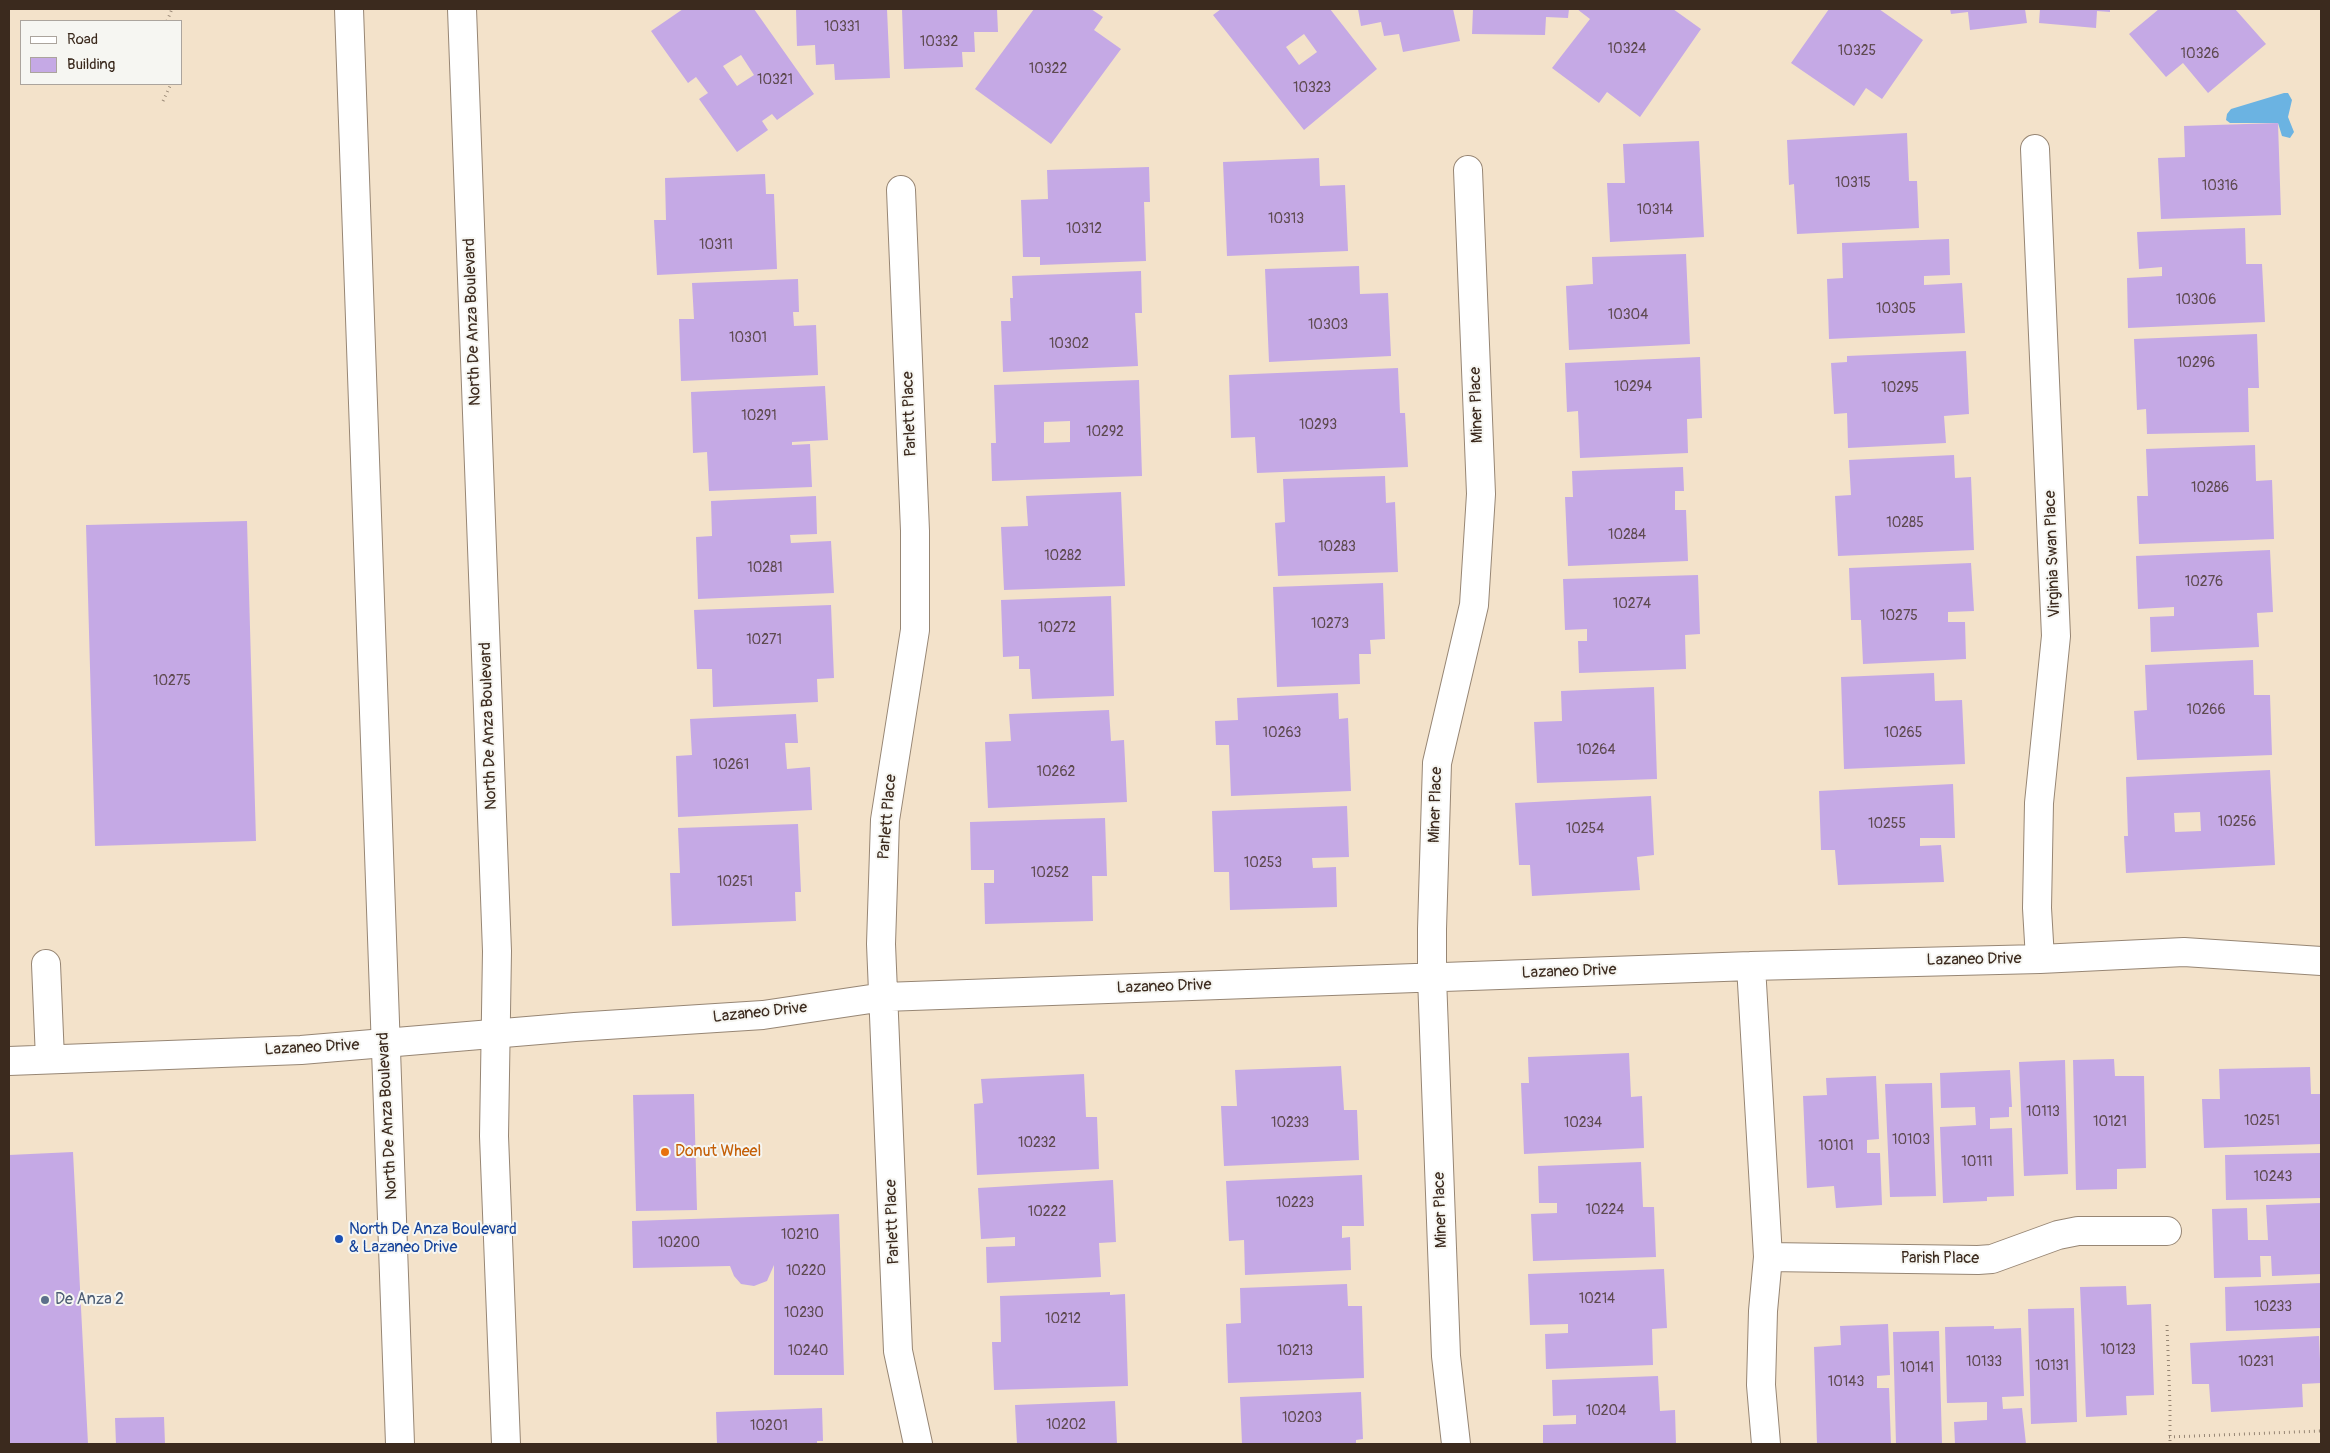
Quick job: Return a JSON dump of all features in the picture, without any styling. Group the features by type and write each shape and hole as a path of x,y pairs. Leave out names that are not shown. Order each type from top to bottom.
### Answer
{"street":[{"name":"North De Anza Boulevard","path":"349,9 400,1444"},
{"name":"North De Anza Boulevard","path":"462,9 497,951 494,1142 506,1444"},
{"name":"Virginia Swan Place","path":"2034,149 2056,636 2039,803 2038,908 2040,959"},
{"name":"Miner Place","path":"1456,1444 1446,1356 1432,977 1437,763 1474,605 1481,494 1468,170"},
{"name":"Parlett Place","path":"901,190 915,531 914,630 885,820 881,944 898,1351 918,1444"},
{"name":"Lazaneo Drive","path":"9,1061 301,1050 763,1014 884,997 1751,966 2040,959 2184,952 2321,961"},
{"path":"46,964 50,1059"},
{"path":"1751,966 1768,1257 1763,1311 1762,1376 1766,1444"},
{"name":"Parish Place","path":"1768,1257 1978,1260 1992,1258 2058,1235 2078,1231 2167,1231"}],"path":[{"path":"163,101 171,85"},
{"path":"2167,1325 2170,1444"},
{"path":"2169,1437 2321,1432"}],"water":[{"path":"2288,93 2292,100 2288,117 2294,132 2290,138 2282,136 2278,123 2230,123 2226,120 2227,114 2231,109"}],"building":[{"path":"683,9 754,9 814,94 777,120 772,114 762,121 768,130 737,152 699,99 708,93 696,77 688,83 651,31","holes":["741,55 754,75 737,86 723,66"]},
{"path":"796,9 887,9 890,78 835,80 834,64 816,65 815,45 797,46"},
{"path":"902,9 997,9 998,32 974,32 975,52 962,52 963,67 904,69"},
{"path":"1034,9 1091,9 1103,17 1094,30 1121,49 1051,144 975,89"},
{"path":"1221,9 1330,9 1377,69 1304,130 1213,15","holes":["1304,34 1317,52 1299,65 1286,47"]},
{"path":"1358,9 1453,9 1460,41 1403,52 1399,34 1384,36 1381,22 1361,26"},
{"path":"1473,9 1569,9 1568,18 1546,17 1545,35 1472,34"},
{"path":"1577,9 1673,9 1701,29 1640,117 1607,92 1599,103 1552,68 1590,19"},
{"path":"1829,9 1879,9 1923,40 1882,99 1866,88 1854,106 1791,63"},
{"path":"1950,9 2025,9 2027,23 1970,30 1968,12 1951,14"},
{"path":"2040,9 2110,9 2110,12 2097,11 2096,28 2039,23"},
{"path":"2159,9 2235,9 2266,44 2208,93 2183,63 2166,77 2129,34"},
{"path":"2278,123 2281,215 2161,219 2158,158 2185,157 2184,126"},
{"path":"1907,133 1909,181 1917,181 1919,228 1797,234 1794,184 1789,185 1787,140"},
{"path":"1699,141 1704,237 1610,242 1607,183 1625,183 1623,144"},
{"path":"1319,158 1320,186 1345,185 1348,251 1227,256 1223,162"},
{"path":"1149,167 1150,202 1144,202 1146,261 1040,265 1040,257 1023,257 1021,200 1048,199 1047,170"},
{"path":"765,174 766,194 774,194 777,269 657,275 654,220 666,220 665,178"},
{"path":"2245,228 2246,264 2262,264 2265,322 2128,328 2127,278 2162,276 2162,267 2139,269 2137,232"},
{"path":"1949,239 1950,275 1924,276 1924,285 1962,283 1965,333 1829,339 1827,279 1843,278 1842,243"},
{"path":"1686,254 1690,344 1569,350 1566,286 1593,284 1592,257"},
{"path":"1359,266 1360,294 1388,293 1391,356 1269,362 1265,269"},
{"path":"1141,271 1142,313 1135,313 1138,366 1003,372 1001,321 1011,321 1010,298 1013,298 1012,276"},
{"path":"798,279 799,312 793,312 794,326 816,325 818,375 681,381 679,319 694,319 692,283"},
{"path":"2257,334 2259,388 2248,388 2249,432 2147,434 2146,409 2137,410 2134,339"},
{"path":"1966,351 1969,414 1944,416 1946,443 1848,448 1847,413 1834,414 1831,363 1847,362 1847,356"},
{"path":"1700,357 1702,418 1687,419 1688,453 1580,458 1578,411 1567,412 1565,363"},
{"path":"1398,368 1400,413 1405,413 1408,467 1257,473 1255,437 1231,438 1229,375"},
{"path":"1139,380 1142,476 992,481 991,443 996,443 994,385","holes":["1070,421 1070,442 1044,443 1044,422"]},
{"path":"825,386 828,440 792,442 792,445 810,444 812,487 709,491 707,452 693,453 691,392"},
{"path":"2255,445 2256,481 2272,480 2274,539 2139,544 2137,496 2148,496 2146,449"},
{"path":"1954,455 1955,478 1971,477 1974,550 1838,556 1835,496 1851,495 1849,460"},
{"path":"1683,467 1684,491 1675,491 1675,510 1686,510 1688,561 1568,566 1565,497 1573,497 1572,471"},
{"path":"1385,476 1386,503 1395,502 1398,572 1278,576 1275,523 1285,522 1283,479"},
{"path":"1121,492 1125,586 1004,590 1001,527 1028,526 1026,496"},
{"path":"816,496 817,534 790,535 791,543 831,541 834,593 698,599 696,537 712,536 711,501"},
{"path":"247,521 256,841 95,846 86,525"},
{"path":"2270,550 2273,612 2257,613 2259,647 2151,652 2150,617 2174,616 2174,607 2138,609 2136,556"},
{"path":"1971,563 1974,611 1948,612 1948,622 1965,622 1966,659 1863,664 1861,620 1851,620 1849,568"},
{"path":"1698,575 1700,634 1685,635 1686,669 1579,673 1578,641 1587,641 1587,629 1565,630 1563,579"},
{"path":"1383,583 1385,639 1370,640 1371,654 1359,654 1360,684 1277,687 1273,587"},
{"path":"1111,596 1114,696 1032,699 1030,669 1019,669 1019,656 1003,657 1001,600"},
{"path":"831,605 834,678 817,679 818,702 713,707 712,669 697,669 694,610"},
{"path":"2253,660 2254,695 2270,695 2272,755 2137,760 2134,711 2147,710 2145,665"},
{"path":"1934,673 1935,701 1962,700 1965,764 1844,769 1841,677"},
{"path":"1654,687 1657,779 1537,783 1534,722 1562,721 1561,691"},
{"path":"1338,693 1339,719 1348,718 1351,791 1231,796 1229,745 1216,745 1215,721 1238,720 1237,698"},
{"path":"1109,710 1111,741 1124,740 1127,802 988,808 985,742 1011,741 1009,714"},
{"path":"796,714 798,743 785,743 787,769 810,767 812,810 678,817 676,756 692,755 690,719"},
{"path":"2270,770 2275,865 2126,873 2124,836 2128,836 2126,777","holes":["2200,812 2201,831 2175,832 2174,813"]},
{"path":"1953,784 1955,838 1920,838 1920,846 1941,845 1944,882 1838,885 1835,850 1821,850 1819,791"},
{"path":"1651,796 1654,855 1637,857 1640,890 1532,896 1530,865 1519,865 1515,803"},
{"path":"1347,806 1349,857 1312,858 1313,868 1336,867 1337,907 1230,910 1229,872 1214,872 1212,811"},
{"path":"1105,818 1107,876 1092,876 1093,921 985,924 984,883 994,883 994,870 971,870 970,822"},
{"path":"798,824 801,892 795,892 796,921 672,926 670,873 680,873 678,828"},
{"path":"1629,1053 1631,1097 1642,1096 1644,1148 1524,1154 1521,1083 1529,1083 1528,1057"},
{"path":"2114,1059 2115,1076 2144,1076 2146,1168 2117,1169 2117,1189 2076,1190 2073,1060"},
{"path":"2065,1060 2068,1174 2024,1176 2019,1062"},
{"path":"1341,1066 1344,1110 1357,1110 1359,1160 1224,1166 1221,1106 1237,1106 1235,1070"},
{"path":"2310,1067 2311,1094 2321,1094 2321,1144 2204,1148 2202,1099 2220,1099 2219,1069"},
{"path":"2010,1070 2012,1107 2009,1107 2009,1117 1990,1118 1990,1129 2012,1128 2014,1196 1987,1197 1987,1201 1943,1203 1940,1127 1976,1125 1975,1107 1941,1108 1940,1073"},
{"path":"1084,1074 1086,1117 1097,1117 1099,1169 977,1175 974,1104 983,1103 981,1079"},
{"path":"1876,1076 1879,1139 1867,1140 1867,1153 1880,1153 1882,1205 1836,1208 1834,1186 1807,1188 1803,1096 1827,1095 1826,1078"},
{"path":"1932,1083 1936,1196 1890,1197 1885,1084"},
{"name":"Donut Wheel","path":"694,1094 697,1210 636,1211 633,1095"},
{"name":"De Anza 2","path":"73,1152 88,1444 9,1444 9,1155"},
{"path":"2321,1153 2321,1198 2226,1200 2225,1155"},
{"path":"1641,1162 1643,1207 1654,1207 1656,1257 1533,1261 1531,1214 1557,1213 1557,1203 1539,1203 1538,1166"},
{"path":"1362,1175 1364,1226 1342,1226 1342,1238 1350,1237 1351,1270 1245,1275 1244,1240 1229,1241 1226,1181"},
{"path":"1113,1180 1116,1242 1099,1243 1101,1277 987,1283 986,1247 1015,1246 1015,1237 981,1239 978,1188"},
{"path":"2321,1203 2321,1274 2272,1276 2271,1256 2260,1256 2261,1277 2214,1278 2212,1209 2247,1208 2248,1240 2268,1240 2266,1205"},
{"path":"839,1214 844,1375 774,1375 774,1265 767,1281 754,1286 741,1284 734,1276 730,1266 633,1268 632,1221"},
{"path":"1664,1269 1667,1328 1652,1329 1653,1365 1546,1369 1545,1334 1568,1333 1568,1324 1530,1325 1528,1274"},
{"path":"2321,1283 2321,1328 2226,1331 2225,1287"},
{"path":"1347,1284 1348,1306 1362,1306 1364,1378 1228,1383 1226,1324 1241,1323 1240,1288"},
{"path":"2126,1286 2127,1305 2151,1304 2154,1395 2126,1396 2127,1415 2086,1417 2080,1287"},
{"path":"1110,1292 1110,1295 1125,1294 1128,1386 994,1390 992,1342 1001,1342 1000,1296"},
{"path":"2074,1308 2077,1422 2031,1424 2028,1309"},
{"path":"1888,1324 1890,1375 1877,1376 1877,1388 1889,1388 1891,1444 1817,1444 1814,1347 1841,1345 1840,1326"},
{"path":"1994,1326 1994,1329 2021,1328 2024,1396 2002,1397 2003,1409 2022,1408 2026,1444 1955,1444 1954,1422 1987,1420 1987,1402 1947,1403 1945,1327"},
{"path":"1939,1331 1942,1444 1896,1444 1893,1332"},
{"path":"2319,1336 2321,1383 2302,1384 2303,1407 2211,1412 2209,1384 2192,1384 2190,1343"},
{"path":"1658,1376 1660,1411 1675,1410 1676,1444 1543,1444 1543,1425 1576,1424 1576,1415 1553,1416 1552,1380"},
{"path":"1361,1392 1363,1439 1356,1440 1356,1444 1242,1444 1240,1397"},
{"path":"1115,1401 1117,1444 1017,1444 1015,1405"},
{"path":"822,1408 823,1441 817,1441 817,1444 717,1444 716,1412"},
{"path":"164,1417 165,1444 116,1444 115,1418"}],"place":[{"name":"Donut Wheel","path":"665,1152"},
{"name":"North De Anza Boulevard & Lazaneo Drive","path":"339,1239"},
{"name":"De Anza 2","path":"45,1300"}]}
